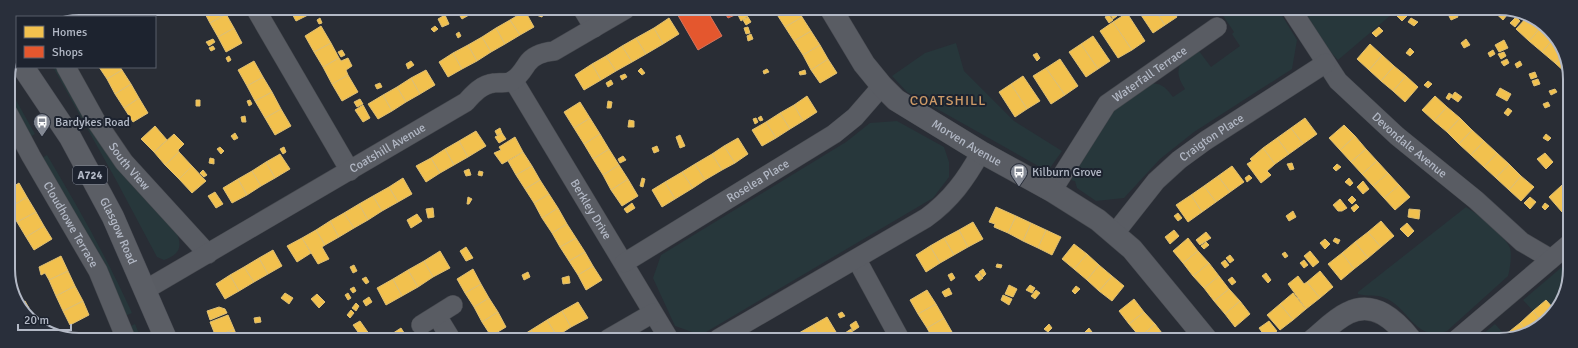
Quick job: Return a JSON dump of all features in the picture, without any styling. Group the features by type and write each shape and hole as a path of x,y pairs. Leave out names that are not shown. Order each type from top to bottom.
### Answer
{"main road":[{"name":"Glasgow Road","path":"24,68 70,137 113,217 163,333"}],"street":[{"path":"259,15 350,171"},
{"path":"586,15 594,28"},
{"path":"513,80 519,75 532,58 545,52 554,51 615,15"},
{"name":"Morven Avenue","path":"835,15 864,64 896,100 910,110 981,152 1080,207 1115,233 1132,249 1201,333"},
{"name":"Devondale Avenue","path":"1295,15 1338,82 1397,136 1476,200 1522,242 1551,259"},
{"name":"Waterfall Terrace","path":"1052,191 1107,104 1218,27"},
{"name":"Craigton Place","path":"1115,233 1156,181 1179,160 1205,141 1326,64"},
{"name":"South View","path":"67,68 96,121 124,162 208,254"},
{"name":"Coatshill Avenue","path":"145,290 466,102 482,87 493,83 506,83 513,80"},
{"name":"Berkley Drive","path":"513,80 665,333"},
{"name":"Roselea Place","path":"624,263 834,134 855,117 882,86"},
{"name":"Cloudhowe Terrace","path":"15,126 98,271 124,333"},
{"path":"729,333 857,260 926,218 942,206 959,186 981,152"},
{"path":"1464,333 1563,249"},
{"path":"857,260 897,333"},
{"path":"444,333 429,321 453,305"},
{"path":"1321,333 1347,313 1367,309 1379,311 1388,316 1404,333"},
{"path":"618,333 653,313"}],"shaded area":[{"path":"1223,15 1282,15 1297,40 1292,69 1194,132 1160,159 1124,198 1096,201 1077,188 1075,181 1071,180 1073,173 1116,108 1149,84 1163,86 1173,97 1185,89 1179,75 1180,66 1183,62 1199,51 1211,67 1240,46 1232,34 1234,32"},
{"path":"1306,15 1391,15 1338,60 1321,42"},
{"path":"956,43 964,71 1014,121 1062,151 1050,168 1040,167 907,92 892,76 925,53"},
{"path":"54,68 58,68 179,231 177,234 179,239 179,247 173,256 164,260 157,257"},
{"path":"15,98 35,134 30,137 15,111"},
{"path":"897,121 944,147 949,162 949,177 933,198 704,333 695,333 675,326 653,278 661,255 846,142 870,123"},
{"path":"47,155 113,272 132,313 125,316 42,158"},
{"path":"1466,207 1491,225 1507,243 1511,251 1510,266 1508,276 1447,331 1436,333 1427,332 1419,328 1401,309 1385,298 1358,294 1358,292"},
{"path":"1563,266 1562,282 1558,294 1548,310 1533,311 1523,300"},
{"path":"135,324 139,333 132,333 129,327"},
{"path":"1495,324 1503,333 1484,333"}],"building: Homes":[{"path":"79,15 86,15 84,16 68,16"},
{"path":"206,15 224,15 210,23"},
{"path":"227,15 234,28 218,37 210,23"},
{"path":"293,15 308,15 296,21"},
{"path":"445,15 449,24 442,27 438,19"},
{"path":"459,15 469,15 462,19"},
{"path":"518,15 527,15 534,27 520,35 510,20"},
{"path":"738,15 747,15 748,16 741,21"},
{"path":"777,15 801,15 802,17 785,27"},
{"path":"1109,15 1113,20 1109,23 1105,17"},
{"path":"1111,15 1116,15 1117,16 1113,19"},
{"path":"1124,15 1128,15 1145,41 1132,50 1113,22"},
{"path":"1141,15 1158,15 1165,25 1153,33"},
{"path":"1158,15 1176,15 1177,17 1165,25"},
{"path":"1398,15 1408,15 1402,21 1397,16"},
{"path":"1448,15 1457,15 1458,17 1451,20"},
{"path":"1498,15 1507,16 1503,20"},
{"path":"748,17 751,22 746,25 743,20"},
{"path":"802,17 811,31 794,41 785,27"},
{"path":"1516,17 1520,21 1515,27 1510,23"},
{"path":"320,18 322,23 319,24 317,20"},
{"path":"669,18 679,34 663,44 654,28"},
{"path":"1411,18 1418,22 1414,26 1408,22"},
{"path":"510,20 520,35 505,44 496,28"},
{"path":"1524,20 1539,29 1529,41 1516,29"},
{"path":"1113,22 1132,50 1118,58 1100,31"},
{"path":"321,26 331,43 314,52 305,36"},
{"path":"435,26 438,29 434,32 431,29"},
{"path":"748,27 750,33 746,34 744,28"},
{"path":"1379,27 1383,31 1376,37 1372,33"},
{"path":"234,28 242,43 226,52 218,37"},
{"path":"496,28 505,44 491,52 482,37"},
{"path":"654,28 663,44 646,54 636,38"},
{"path":"1539,29 1551,42 1542,52 1529,41"},
{"path":"811,31 820,45 803,55 794,41"},
{"path":"459,32 461,36 458,38 456,34"},
{"path":"751,34 753,39 748,41 747,36"},
{"path":"1093,36 1110,61 1098,69 1081,44"},
{"path":"482,37 491,52 477,61 468,45"},
{"path":"636,38 646,54 632,62 622,46"},
{"path":"213,39 215,42 209,46 206,42"},
{"path":"1466,39 1470,45 1464,48 1461,43"},
{"path":"1504,40 1508,48 1499,52 1495,45"},
{"path":"1551,42 1559,58 1555,63 1542,52"},
{"path":"331,43 339,58 323,67 314,52"},
{"path":"1081,44 1098,69 1086,77 1069,52"},
{"path":"1370,44 1382,55 1369,70 1357,59"},
{"path":"468,45 477,61 462,69 453,53"},
{"path":"820,45 828,59 811,70 803,55"},
{"path":"213,46 215,49 211,51 209,48"},
{"path":"622,46 632,62 616,71 606,56"},
{"path":"1410,48 1414,52 1410,56 1406,53"},
{"path":"342,50 345,55 341,57 338,52"},
{"path":"1493,50 1495,54 1490,57 1488,53"},
{"path":"1504,52 1506,56 1501,59 1498,54"},
{"path":"453,53 462,69 448,77 439,62"},
{"path":"1037,53 1040,58 1037,61 1033,55"},
{"path":"1382,55 1394,66 1381,81 1369,70"},
{"path":"229,56 231,60 228,62 226,58"},
{"path":"606,56 616,71 601,80 592,64"},
{"path":"339,58 341,61 348,58 352,66 346,70 348,75 332,84 323,67"},
{"path":"1559,58 1562,70 1555,63"},
{"path":"828,59 837,73 820,83 811,70"},
{"path":"1060,59 1078,86 1065,95 1046,68"},
{"path":"1507,59 1509,63 1504,66 1501,62"},
{"path":"254,61 263,77 247,86 238,70"},
{"path":"411,61 414,65 408,69 406,64"},
{"path":"1520,61 1522,65 1517,68 1515,64"},
{"path":"592,64 601,80 584,90 575,75"},
{"path":"1394,66 1406,76 1393,91 1381,81"},
{"path":"100,68 121,68 122,70 107,79"},
{"path":"641,68 645,73 642,75 638,71"},
{"path":"1046,68 1065,95 1051,104 1033,76"},
{"path":"767,69 769,72 764,74 763,71"},
{"path":"122,70 131,84 115,94 107,79"},
{"path":"426,70 435,85 420,94 411,78"},
{"path":"805,70 806,74 800,75 799,72"},
{"path":"1535,72 1537,77 1531,79 1529,74"},
{"path":"625,74 627,77 622,80 620,76"},
{"path":"348,75 358,92 342,101 332,84"},
{"path":"1023,76 1040,101 1027,109 1011,84"},
{"path":"1406,76 1418,87 1405,102 1393,91"},
{"path":"263,77 272,92 255,101 247,86"},
{"path":"411,78 420,94 406,102 397,87"},
{"path":"1538,79 1540,84 1534,86 1532,81"},
{"path":"611,80 613,84 608,87 606,83"},
{"path":"1428,81 1432,84 1428,88 1424,85"},
{"path":"380,83 382,87 377,89 375,85"},
{"path":"131,84 139,98 124,108 115,94"},
{"path":"1011,84 1027,109 1015,117 999,92"},
{"path":"397,87 406,102 392,111 383,95"},
{"path":"1500,88 1511,94 1507,101 1496,95"},
{"path":"1555,89 1557,92 1551,95 1549,91"},
{"path":"272,92 281,109 265,118 255,101"},
{"path":"1455,92 1462,97 1458,102 1451,97"},
{"path":"1449,93 1452,95 1449,100 1446,98"},
{"path":"383,95 392,111 378,119 368,104"},
{"path":"807,96 817,112 803,121 794,105"},
{"path":"1435,96 1447,107 1434,121 1422,110"},
{"path":"139,98 148,113 133,122 124,108"},
{"path":"360,99 363,104 357,107 354,102"},
{"path":"196,100 200,100 200,106 196,106"},
{"path":"250,100 252,104 249,106 247,101"},
{"path":"608,101 612,102 611,108 607,108"},
{"path":"580,102 590,118 574,128 564,112"},
{"path":"1548,102 1550,106 1545,108 1543,104"},
{"path":"363,105 370,118 363,122 355,110"},
{"path":"794,105 803,121 790,129 780,113"},
{"path":"1447,107 1460,118 1447,132 1434,121"},
{"path":"1508,108 1512,111 1508,116 1504,113"},
{"path":"281,109 291,126 275,135 265,118"},
{"path":"780,113 790,129 776,138 766,122"},
{"path":"245,116 246,122 242,122 241,117"},
{"path":"761,116 763,120 760,121 758,118"},
{"path":"590,118 600,134 584,144 574,128"},
{"path":"756,118 758,122 755,124 753,119"},
{"path":"1305,118 1317,134 1303,144 1291,128"},
{"path":"1460,118 1472,130 1459,144 1447,132"},
{"path":"629,120 634,121 634,127 628,127"},
{"path":"766,122 776,138 762,146 752,130"},
{"path":"1344,125 1355,136 1340,150 1329,138"},
{"path":"155,126 167,140 154,152 141,139"},
{"path":"500,128 502,133 497,135 495,131"},
{"path":"1291,128 1303,144 1289,154 1277,138"},
{"path":"1472,130 1484,141 1471,155 1459,144"},
{"path":"476,131 486,146 468,157 459,141"},
{"path":"235,133 238,138 234,140 231,136"},
{"path":"502,133 506,139 499,143 495,137"},
{"path":"174,134 184,144 178,150 179,152 165,165 154,152"},
{"path":"600,134 609,149 593,159 584,144"},
{"path":"1546,134 1551,138 1548,141 1543,138"},
{"path":"680,135 685,146 680,148 676,137"},
{"path":"1355,136 1366,149 1351,162 1340,150"},
{"path":"515,137 523,152 502,164 494,153 501,150 499,147"},
{"path":"738,138 748,154 735,163 724,146"},
{"path":"1277,138 1289,154 1275,164 1263,148"},
{"path":"459,141 468,157 454,165 445,149"},
{"path":"1484,141 1497,153 1484,167 1471,155"},
{"path":"657,146 659,151 654,153 652,148"},
{"path":"724,146 735,163 722,170 712,154"},
{"path":"220,147 224,151 221,154 217,149"},
{"path":"284,147 286,152 283,154 280,149"},
{"path":"1263,148 1275,164 1267,171 1271,175 1261,183 1247,164 1252,161 1250,159"},
{"path":"445,149 454,165 440,173 431,158"},
{"path":"609,149 619,165 603,175 593,159"},
{"path":"1366,149 1377,161 1362,174 1351,162"},
{"path":"179,152 192,166 179,179 165,165"},
{"path":"523,152 532,166 516,175 508,161"},
{"path":"1497,153 1509,164 1496,178 1484,167"},
{"path":"1545,153 1553,162 1546,169 1537,159"},
{"path":"280,154 290,169 275,178 266,162"},
{"path":"712,154 722,170 705,180 695,164"},
{"path":"623,156 626,160 620,163 618,159"},
{"path":"210,158 214,159 214,164 209,163"},
{"path":"431,158 440,173 426,182 416,166"},
{"path":"1377,161 1388,173 1373,186 1362,174"},
{"path":"266,162 275,178 261,186 252,171"},
{"path":"1292,163 1294,169 1290,170 1287,164"},
{"path":"695,164 705,180 693,188 682,172"},
{"path":"1337,164 1341,167 1336,171 1333,168"},
{"path":"1509,164 1521,176 1509,190 1496,178"},
{"path":"619,165 628,179 611,190 603,175"},
{"path":"192,166 206,181 192,193 179,179"},
{"path":"532,166 540,180 525,189 516,175"},
{"path":"1232,166 1244,182 1230,192 1218,176"},
{"path":"469,169 471,175 466,176 464,171"},
{"path":"203,170 207,175 204,177 200,173"},
{"path":"252,171 261,186 247,195 238,179"},
{"path":"479,171 483,172 482,176 478,175"},
{"path":"682,172 693,188 675,199 665,182"},
{"path":"1388,173 1399,185 1384,198 1373,186"},
{"path":"1249,175 1252,178 1247,182 1245,178"},
{"path":"1218,176 1230,192 1216,202 1204,186"},
{"path":"1521,176 1534,187 1521,201 1509,190"},
{"path":"403,178 412,194 398,202 389,187"},
{"path":"642,178 645,179 643,187 640,186"},
{"path":"1349,178 1353,183 1350,186 1345,182"},
{"path":"238,179 247,195 232,203 223,188"},
{"path":"628,179 638,196 622,206 611,190"},
{"path":"540,180 549,194 534,203 525,189"},
{"path":"1363,181 1369,189 1363,194 1357,187"},
{"path":"665,182 675,199 662,207 652,190"},
{"path":"19,183 27,197 15,204 15,185"},
{"path":"1399,185 1410,197 1395,210 1384,198"},
{"path":"1204,186 1216,202 1202,212 1191,195"},
{"path":"1561,186 1563,188 1563,211 1562,212 1549,197"},
{"path":"389,187 398,202 382,211 373,196"},
{"path":"215,192 223,204 216,208 208,196"},
{"path":"549,194 558,208 542,218 534,203"},
{"path":"1191,195 1202,212 1188,222 1176,205"},
{"path":"373,196 382,211 368,220 359,204"},
{"path":"1352,196 1356,200 1352,204 1348,200"},
{"path":"27,197 36,212 17,222 15,218 15,204"},
{"path":"468,197 472,199 469,204 467,204"},
{"path":"1530,197 1536,202 1530,209 1524,203"},
{"path":"1340,199 1347,208 1342,211 1338,211 1333,205"},
{"path":"632,203 635,208 627,213 624,209"},
{"path":"1545,203 1549,206 1545,210 1542,207"},
{"path":"359,204 368,220 354,228 344,213"},
{"path":"1356,204 1359,207 1354,212 1351,208"},
{"path":"996,207 1016,216 1008,233 994,227 995,224 989,222"},
{"path":"433,208 434,217 428,218 426,209"},
{"path":"558,208 567,224 552,233 542,218"},
{"path":"1409,209 1420,210 1419,219 1408,217"},
{"path":"1293,211 1296,217 1289,221 1286,216"},
{"path":"36,212 44,226 26,237 17,222"},
{"path":"344,213 354,228 339,237 330,221"},
{"path":"1178,213 1182,218 1178,221 1174,216"},
{"path":"417,214 422,221 411,228 407,220"},
{"path":"1016,216 1031,223 1023,241 1008,233"},
{"path":"330,221 339,237 325,245 316,230"},
{"path":"1381,221 1394,236 1381,247 1368,232"},
{"path":"973,222 983,239 968,247 959,230"},
{"path":"1031,223 1046,230 1038,248 1023,241"},
{"path":"1407,223 1414,231 1408,237 1400,229"},
{"path":"567,224 576,238 560,247 552,233"},
{"path":"44,226 52,239 34,250 26,237"},
{"path":"316,230 325,245 322,247 329,259 318,264 302,238"},
{"path":"959,230 968,247 954,255 944,238"},
{"path":"1046,230 1061,237 1052,255 1038,248"},
{"path":"1174,230 1179,236 1170,244 1165,237"},
{"path":"1206,232 1211,238 1200,245 1196,240"},
{"path":"1368,232 1381,247 1368,258 1355,242"},
{"path":"302,238 311,253 297,262 287,246"},
{"path":"576,238 585,252 569,261 560,247"},
{"path":"944,238 954,255 940,263 930,246"},
{"path":"1188,238 1198,251 1183,263 1173,251"},
{"path":"1335,238 1340,240 1338,244 1333,241"},
{"path":"1325,239 1330,244 1325,249 1320,243"},
{"path":"1206,242 1209,245 1204,249 1201,246"},
{"path":"1355,242 1368,258 1354,269 1342,253"},
{"path":"1074,244 1087,254 1074,269 1062,259"},
{"path":"930,246 940,263 926,272 916,255"},
{"path":"466,247 473,258 466,261 460,251"},
{"path":"273,250 282,266 268,274 259,258"},
{"path":"440,251 450,268 433,277 424,261"},
{"path":"1198,251 1209,263 1193,276 1183,263"},
{"path":"1310,251 1319,262 1313,267 1304,256"},
{"path":"585,252 593,266 578,275 569,261"},
{"path":"1285,252 1288,256 1285,258 1282,254"},
{"path":"1342,253 1354,269 1341,280 1328,264"},
{"path":"1087,254 1099,265 1087,280 1074,269"},
{"path":"1230,255 1234,260 1230,263 1226,258"},
{"path":"61,256 68,271 49,280 45,273 41,275 39,267"},
{"path":"259,258 268,274 254,282 244,267"},
{"path":"1225,260 1229,265 1225,268 1221,263"},
{"path":"1304,260 1308,265 1304,268 1300,263"},
{"path":"424,261 433,277 418,287 408,270"},
{"path":"1209,263 1219,276 1204,288 1193,276"},
{"path":"997,264 1002,265 1001,268 996,267"},
{"path":"354,265 357,271 353,273 350,267"},
{"path":"1099,265 1112,276 1099,291 1087,280"},
{"path":"593,266 602,280 586,290 578,275"},
{"path":"244,267 254,282 239,291 230,275"},
{"path":"473,269 481,284 465,293 457,279"},
{"path":"983,269 986,274 983,277 979,272"},
{"path":"408,270 418,287 402,296 393,279"},
{"path":"68,271 75,286 56,296 49,280"},
{"path":"1320,271 1333,287 1320,298 1307,282"},
{"path":"528,272 530,277 524,280 522,275"},
{"path":"952,273 955,278 951,281 948,275"},
{"path":"979,273 983,278 979,281 975,276"},
{"path":"1266,273 1271,280 1268,283 1262,276"},
{"path":"230,275 239,291 225,299 216,284"},
{"path":"569,276 570,283 563,284 562,278"},
{"path":"1112,276 1124,286 1112,301 1099,291"},
{"path":"1219,276 1229,289 1214,301 1204,288"},
{"path":"1298,276 1304,284 1307,282 1320,298 1306,309 1288,284"},
{"path":"366,277 369,282 366,284 362,279"},
{"path":"1232,277 1236,282 1232,285 1228,280"},
{"path":"393,279 402,296 386,305 377,288"},
{"path":"481,284 489,298 474,307 465,293"},
{"path":"1009,285 1017,289 1013,297 1005,294"},
{"path":"1030,285 1035,288 1032,293 1026,290"},
{"path":"75,286 83,301 63,311 56,296"},
{"path":"1076,286 1080,289 1075,294 1072,291"},
{"path":"354,287 356,291 353,293 350,289"},
{"path":"949,288 952,294 945,297 942,292"},
{"path":"1229,289 1240,301 1225,314 1214,301"},
{"path":"927,290 936,304 918,314 910,300"},
{"path":"1036,290 1040,293 1035,299 1031,296"},
{"path":"285,293 293,298 289,304 281,298"},
{"path":"348,293 351,298 348,300 345,295"},
{"path":"1293,293 1306,309 1293,320 1280,304"},
{"path":"317,294 325,302 319,308 311,299"},
{"path":"1003,295 1012,299 1009,305 1001,300"},
{"path":"369,297 372,302 366,306 363,301"},
{"path":"489,298 498,312 482,322 474,307"},
{"path":"1134,299 1144,312 1129,324 1119,311"},
{"path":"1546,300 1551,306 1539,319 1533,311"},
{"path":"83,301 89,315 70,325 63,311"},
{"path":"1240,301 1250,314 1235,327 1225,314"},
{"path":"578,302 588,318 571,327 562,311"},
{"path":"356,303 359,306 356,311 352,308"},
{"path":"936,304 944,318 927,328 918,314"},
{"path":"1280,304 1293,320 1280,330 1267,315"},
{"path":"219,307 225,309 227,313 210,320 207,311"},
{"path":"351,310 354,313 350,318 347,315"},
{"path":"562,311 571,327 562,333 555,333 547,320"},
{"path":"1533,311 1539,319 1524,328 1520,323"},
{"path":"498,312 506,327 496,333 489,333 482,322"},
{"path":"842,312 845,316 840,318 838,314"},
{"path":"1144,312 1155,324 1145,333 1137,333 1129,324"},
{"path":"228,315 234,329 225,333 214,333 210,322"},
{"path":"260,317 261,322 255,323 254,318"},
{"path":"827,317 836,332 818,333 813,325"},
{"path":"944,318 952,332 930,333 927,328"},
{"path":"547,320 555,333 533,333 531,330"},
{"path":"360,321 368,333 359,333 353,325"},
{"path":"856,321 859,327 853,331 850,325"},
{"path":"1269,321 1277,331 1274,333 1263,333 1259,328"},
{"path":"1520,323 1524,328 1512,332 1508,332"},
{"path":"1049,324 1052,328 1048,332 1044,329"},
{"path":"1155,324 1162,333 1145,333"},
{"path":"813,325 818,333 799,333"},
{"path":"401,328 404,333 393,333"},
{"path":"1089,328 1092,332 1091,333 1084,333"},
{"path":"234,329 236,333 225,333"},
{"path":"851,329 853,333 845,333"}],"building: Shops":[{"path":"678,15 710,15 722,36 698,50"},
{"path":"726,15 735,15 728,18"}],"place":[{"name":"Bardykes Road","path":"42,137"},
{"name":"Kilburn Grove","path":"1019,187"}],"district":[{"name":"COATSHILL","path":"948,100"}]}
